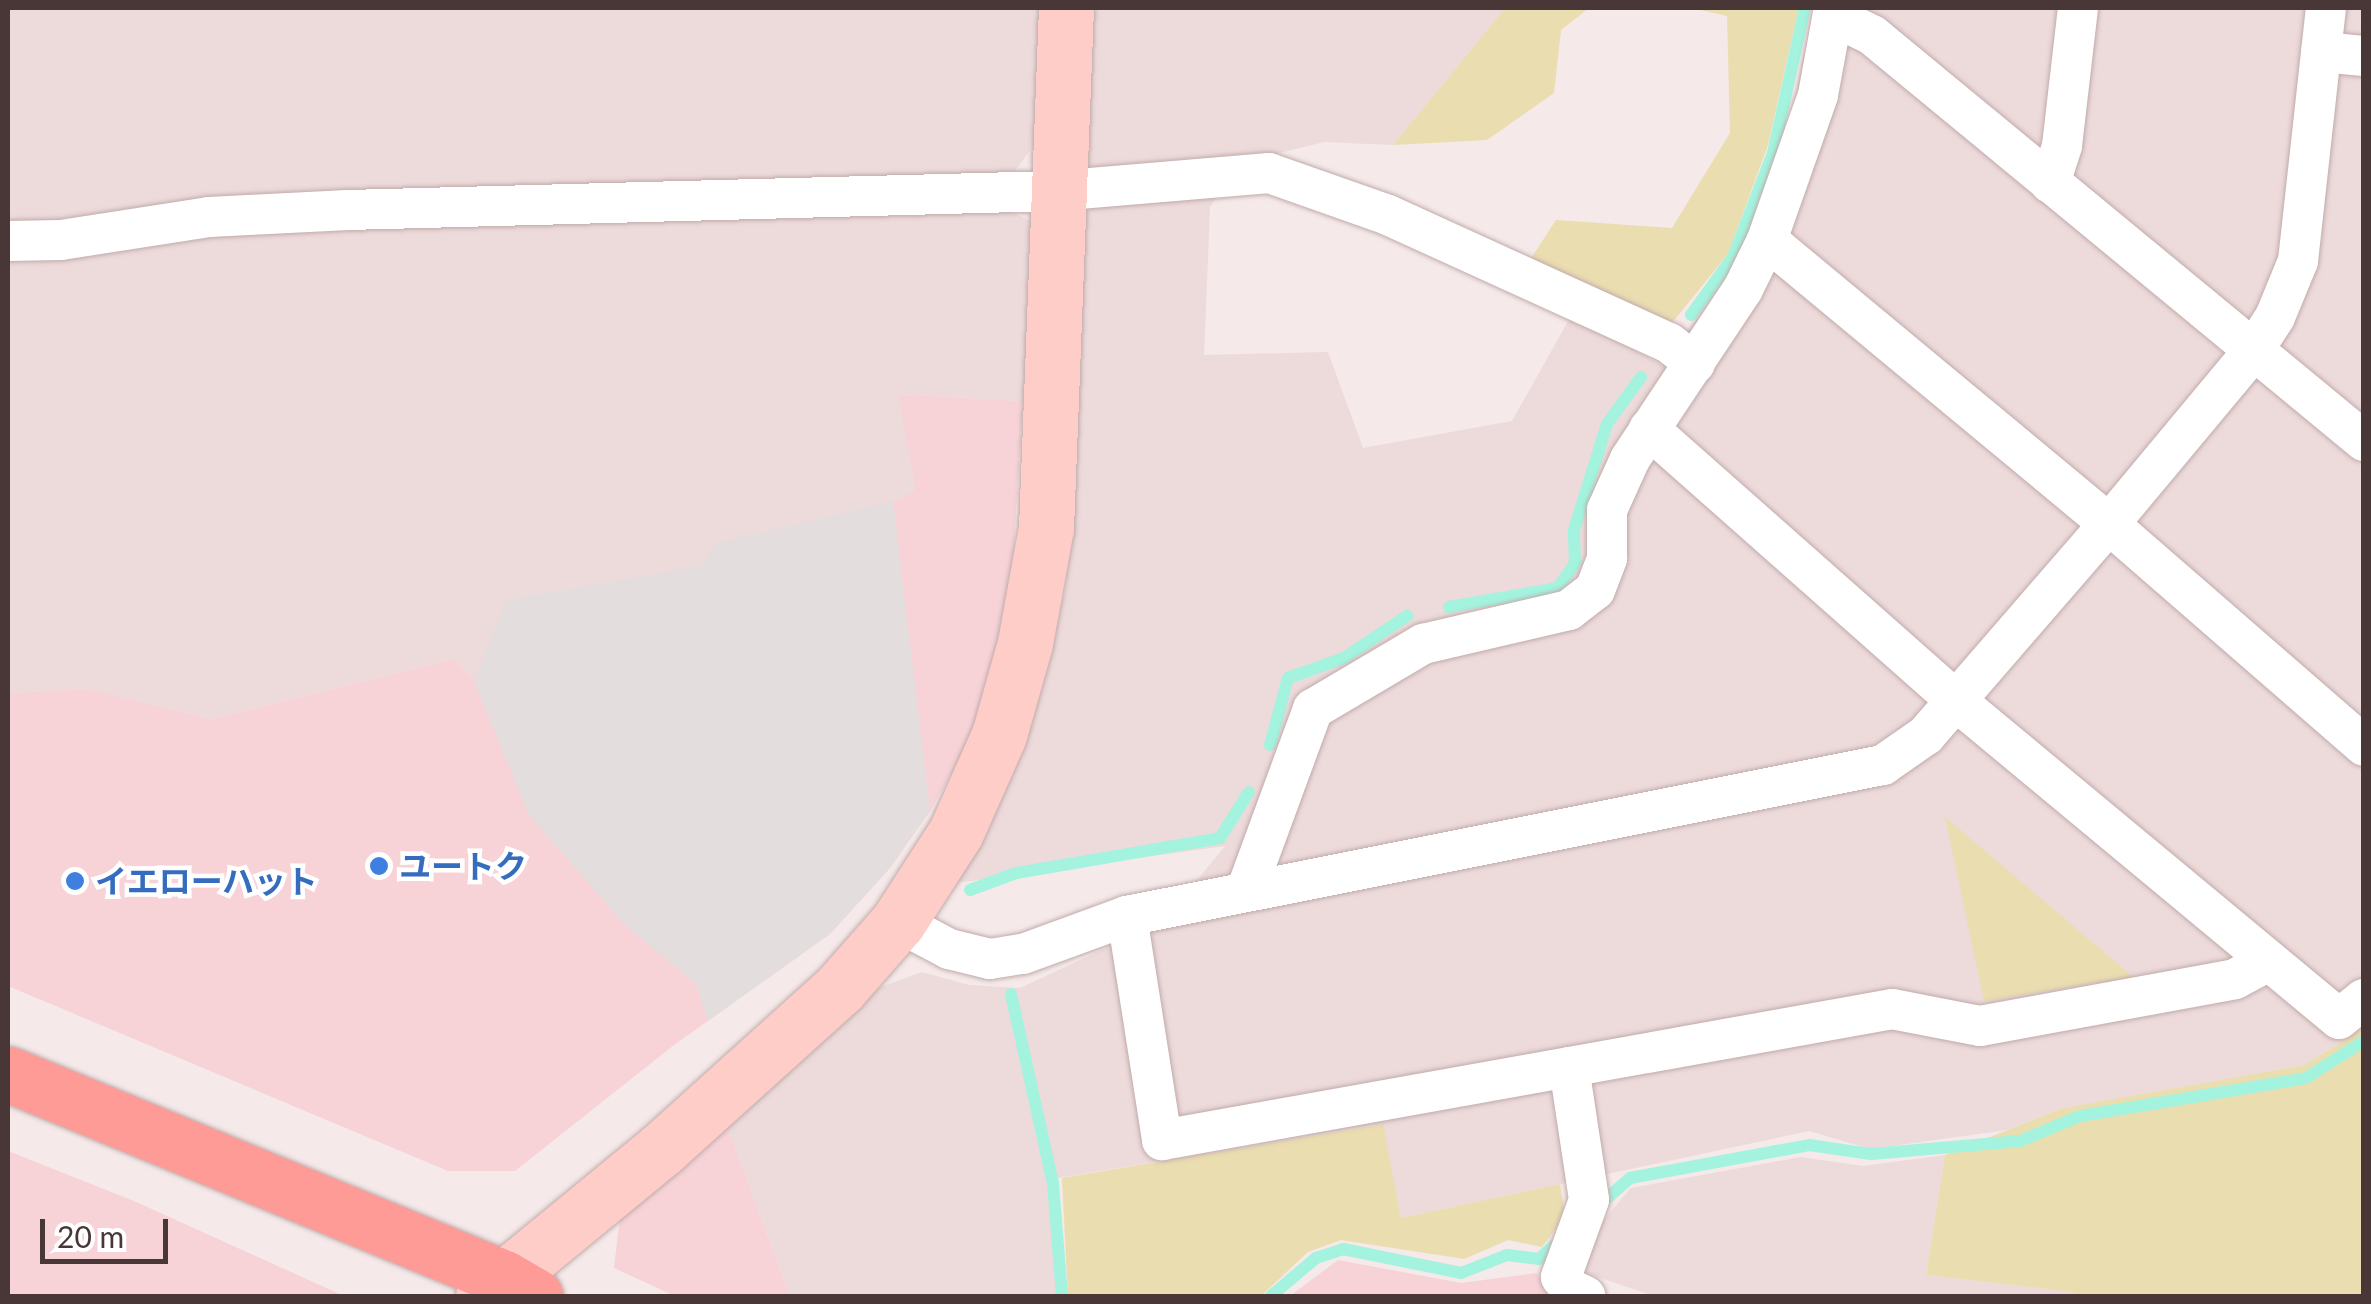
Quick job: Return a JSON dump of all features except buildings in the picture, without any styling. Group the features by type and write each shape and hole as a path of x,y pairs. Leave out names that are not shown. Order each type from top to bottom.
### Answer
{"main road":[{"path":"8,1074 508,1290"}],"street":[{"path":"508,1290 840,988 898,922 956,832 999,735 1024,643 1046,528 1066,8"},
{"path":"2050,183 2062,146 2078,8"},
{"path":"898,922 949,949 990,959 1023,954 1127,916 1882,765 1926,735 2109,524 2253,351 2275,318 2298,261 2326,8"},
{"path":"1246,892 1312,708 1422,644 1569,610 1595,590 1607,558 1606,510 1648,429 1743,289 1767,240 1818,95 1834,12 1872,35 2364,441"},
{"path":"2321,52 2364,56"},
{"path":"8,242 61,240 209,218 348,210 1056,191 1268,173 1388,215 1669,343 1694,363"},
{"path":"1767,240 2109,524 2364,746"},
{"path":"1648,429 1955,700 2338,1018 2364,999"},
{"path":"1127,916 1162,1140 1892,1009 1980,1026 2234,979 2269,961"},
{"path":"1569,1067 1590,1200 1562,1277 1570,1290 1585,1296"}],"shaded area":[{"path":"8,8 1046,8 1042,134 1012,175 8,226"},
{"path":"1089,8 1505,8 1393,145 1324,142 1242,162 1210,207 1204,355 1328,352 1363,448 1512,421 1571,316 1662,365 1740,259 1783,152 1814,8 2363,8 2363,1029 2304,1065 2063,1108 2007,1130 1870,1149 1809,1131 1401,1218 1382,1124 1047,1180 1057,1296 790,1296 726,1123 878,988 922,972 969,985 1020,988 1164,921 1225,846 956,883 1025,739 1066,587"},
{"path":"1505,8 1589,8 1561,30 1554,93 1487,140 1393,145"},
{"path":"1692,8 1803,8 1798,11 1768,145 1728,254 1671,324 1530,260 1556,220 1672,228 1730,133 1727,16"},
{"path":"992,203 1035,223 1023,401 899,394 917,490 893,501 716,543 701,565 507,600 474,681 454,659 211,719 88,689 8,693 8,254 340,222"},
{"path":"898,394 1023,401 1009,621 976,730 930,811 890,868 830,934 674,1045 515,1171 448,1171 8,986 8,693 88,689 211,719 454,659 474,680 506,600 701,565 716,543 893,501 916,490"},
{"path":"893,501 930,811 890,868 830,934 708,1021 696,984 625,925 529,815 474,681 506,600 701,565 716,543"},
{"path":"1945,817 2133,977 1984,1001"},
{"path":"2363,1029 2363,1296 2077,1296 2073,1292 1926,1275 1945,1155 2063,1108 2304,1065"},
{"path":"726,1123 790,1296 675,1296 614,1268 620,1216"},
{"path":"1383,1124 1401,1218 1560,1184 1565,1216 1542,1247 1508,1240 1464,1259 1341,1240 1308,1252 1261,1296 1068,1296 1062,1178"},
{"path":"8,1151 134,1201 344,1296 8,1296"},
{"path":"1945,1155 1926,1275 2073,1292 2077,1296 1654,1296 1580,1271 1601,1223 1631,1188 1801,1157 1863,1166"},
{"path":"1338,1260 1461,1283 1537,1273 1548,1296 1290,1296"}],"waterway":[{"path":"1691,315 1733,257 1773,153 1805,8"},
{"path":"1449,607 1558,588 1575,563 1574,530 1607,424 1641,377"},
{"path":"1270,745 1288,678 1344,658 1407,616"},
{"path":"970,890 1016,873 1220,838 1249,792"},
{"path":"1011,994 1053,1184 1062,1296"},
{"path":"1596,1208 1630,1178 1809,1145 1871,1154 2020,1141 2080,1116 2306,1078 2364,1041"},
{"path":"1271,1296 1316,1258 1343,1249 1461,1273 1507,1255 1539,1259 1562,1238"}],"place":[{"name":"ユートク","path":"379,866"},
{"name":"イエローハット","path":"75,881"}]}
